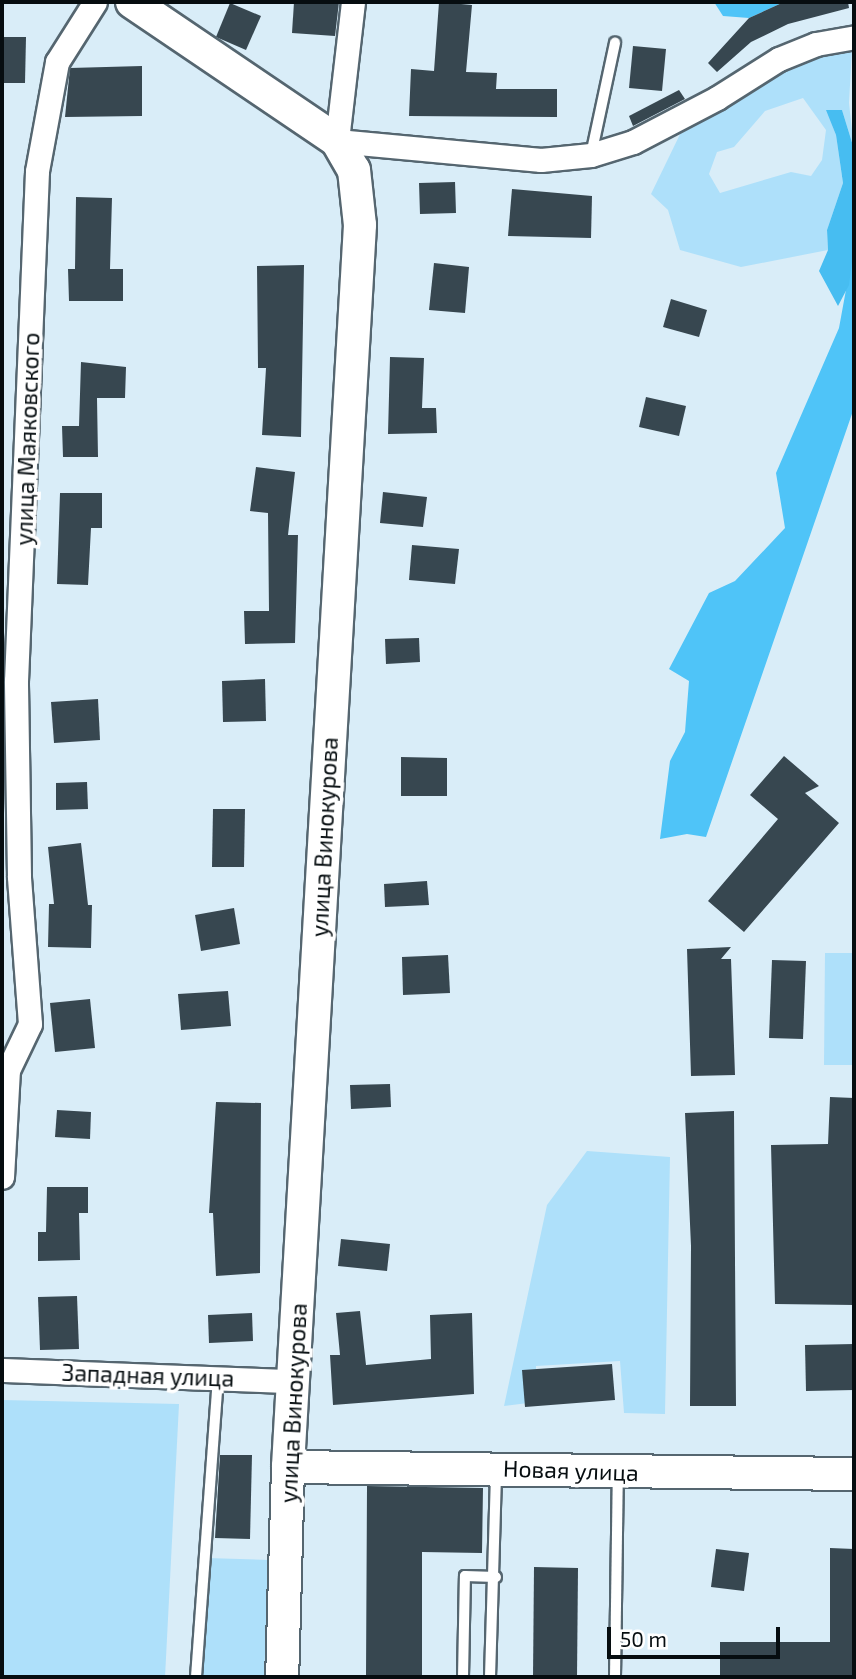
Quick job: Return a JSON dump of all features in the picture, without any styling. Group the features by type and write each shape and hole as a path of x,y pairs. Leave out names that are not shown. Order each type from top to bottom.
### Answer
{"main road":[{"path":"132,2 337,141"},
{"name":"улица Винокурова","path":"282,1677 288,1467 360,225 354,170 337,141"},
{"name":"Новая улица","path":"288,1467 854,1474"}],"street":[{"name":"улица Маяковского","path":"2,1177 5,1070 30,1024 19,876 16,681 37,171 57,62 95,2"},
{"path":"353,2 337,141 541,160 590,155 660,130 779,59 816,44 854,37"},
{"name":"Западная улица","path":"2,1370 294,1381"}],"lane":[{"path":"590,155 615,43"},
{"path":"196,1677 218,1378"},
{"path":"490,1677 496,1577 496,1468"},
{"path":"615,1677 618,1472"},
{"path":"463,1677 465,1576 496,1577"}],"shaded area":[{"path":"714,2 784,2 749,18 723,16"},
{"path":"852,49 849,103 854,149 842,110 827,110 836,135 843,183 827,230 828,250 741,267 680,250 668,210 651,194 684,126 798,61","holes":["803,98 826,130 822,160 811,176 791,172 720,193 709,174 717,152 734,147 765,111"]},
{"path":"826,110 842,110 854,149 854,246 849,285 838,306 819,271 828,250 827,230 843,183 836,135"},
{"path":"854,246 854,408 706,837 687,834 660,839 670,761 685,732 689,681 669,669 709,593 735,581 785,528 776,473 839,328"},
{"path":"825,953 854,953 854,1065 824,1065"},
{"path":"587,1151 670,1157 665,1414 624,1413 620,1361 536,1366 536,1402 504,1406 547,1205"},
{"path":"2,1400 179,1404 165,1677 2,1677"},
{"path":"207,1558 269,1560 264,1677 202,1677"}],"building":[{"path":"294,2 339,2 335,36 292,33"},
{"path":"439,2 472,5 466,72 497,73 496,89 557,89 557,117 409,116 411,69 434,71"},
{"path":"784,2 848,2 849,8 788,24 751,42 717,72 708,63 749,18"},
{"path":"230,3 261,16 246,50 216,37"},
{"path":"2,37 26,37 25,83 2,83"},
{"path":"633,46 666,49 662,91 629,88"},
{"path":"142,66 142,116 65,117 70,68"},
{"path":"679,90 685,99 633,126 629,116"},
{"path":"455,182 456,213 420,214 419,183"},
{"path":"512,189 592,196 591,238 508,236"},
{"path":"76,197 112,198 110,269 123,269 123,301 69,301 68,269 75,269"},
{"path":"434,263 469,267 465,313 429,310"},
{"path":"304,265 301,437 262,435 266,368 258,368 257,266"},
{"path":"671,299 707,310 699,337 663,327"},
{"path":"390,357 424,358 422,408 436,408 437,433 388,434"},
{"path":"81,362 126,367 125,398 97,398 98,457 63,457 62,426 79,426"},
{"path":"646,397 686,406 679,436 639,427"},
{"path":"256,467 295,472 288,535 298,535 295,643 245,644 244,611 269,611 268,513 250,511"},
{"path":"383,492 427,497 423,527 380,523"},
{"path":"60,493 102,493 102,528 91,528 88,585 57,584"},
{"path":"412,545 459,549 455,584 409,580"},
{"path":"419,638 420,662 386,664 385,639"},
{"path":"265,679 266,721 223,722 222,681"},
{"path":"98,699 100,740 54,743 51,702"},
{"path":"784,756 819,786 805,793 839,823 744,932 708,901 778,819 750,795"},
{"path":"401,757 447,758 447,796 401,796"},
{"path":"87,782 88,809 56,810 56,783"},
{"path":"213,809 245,809 244,867 212,867"},
{"path":"81,843 88,905 92,905 91,948 48,947 49,904 54,904 48,847"},
{"path":"427,881 429,905 385,907 384,884"},
{"path":"234,908 240,944 201,951 195,915"},
{"path":"731,947 721,959 731,959 735,1075 691,1076 687,949"},
{"path":"448,955 450,993 403,995 402,957"},
{"path":"772,960 806,961 803,1039 769,1038"},
{"path":"228,991 231,1026 181,1030 178,994"},
{"path":"90,999 95,1048 55,1052 50,1003"},
{"path":"390,1084 391,1107 351,1109 350,1085"},
{"path":"830,1097 854,1098 854,1305 775,1304 771,1145 828,1144"},
{"path":"216,1102 261,1103 260,1273 216,1276 213,1213 209,1213"},
{"path":"57,1110 91,1112 90,1139 55,1137"},
{"path":"734,1111 736,1406 690,1406 691,1246 685,1113"},
{"path":"47,1187 88,1187 88,1213 79,1213 80,1260 38,1261 38,1232 46,1232"},
{"path":"341,1239 390,1244 387,1271 338,1266"},
{"path":"77,1296 79,1349 40,1350 38,1297"},
{"path":"360,1311 366,1365 431,1359 430,1315 472,1313 474,1394 333,1405 330,1355 340,1355 336,1313"},
{"path":"252,1313 253,1341 209,1343 208,1315"},
{"path":"854,1344 854,1390 806,1391 805,1345"},
{"path":"612,1364 615,1400 525,1407 522,1370"},
{"path":"220,1455 252,1455 250,1539 215,1538"},
{"path":"367,1486 483,1488 482,1553 422,1552 422,1677 366,1677"},
{"path":"830,1548 854,1549 854,1677 720,1677 720,1642 830,1642"},
{"path":"716,1549 749,1553 744,1591 711,1587"},
{"path":"534,1567 578,1568 577,1677 533,1677"}]}
